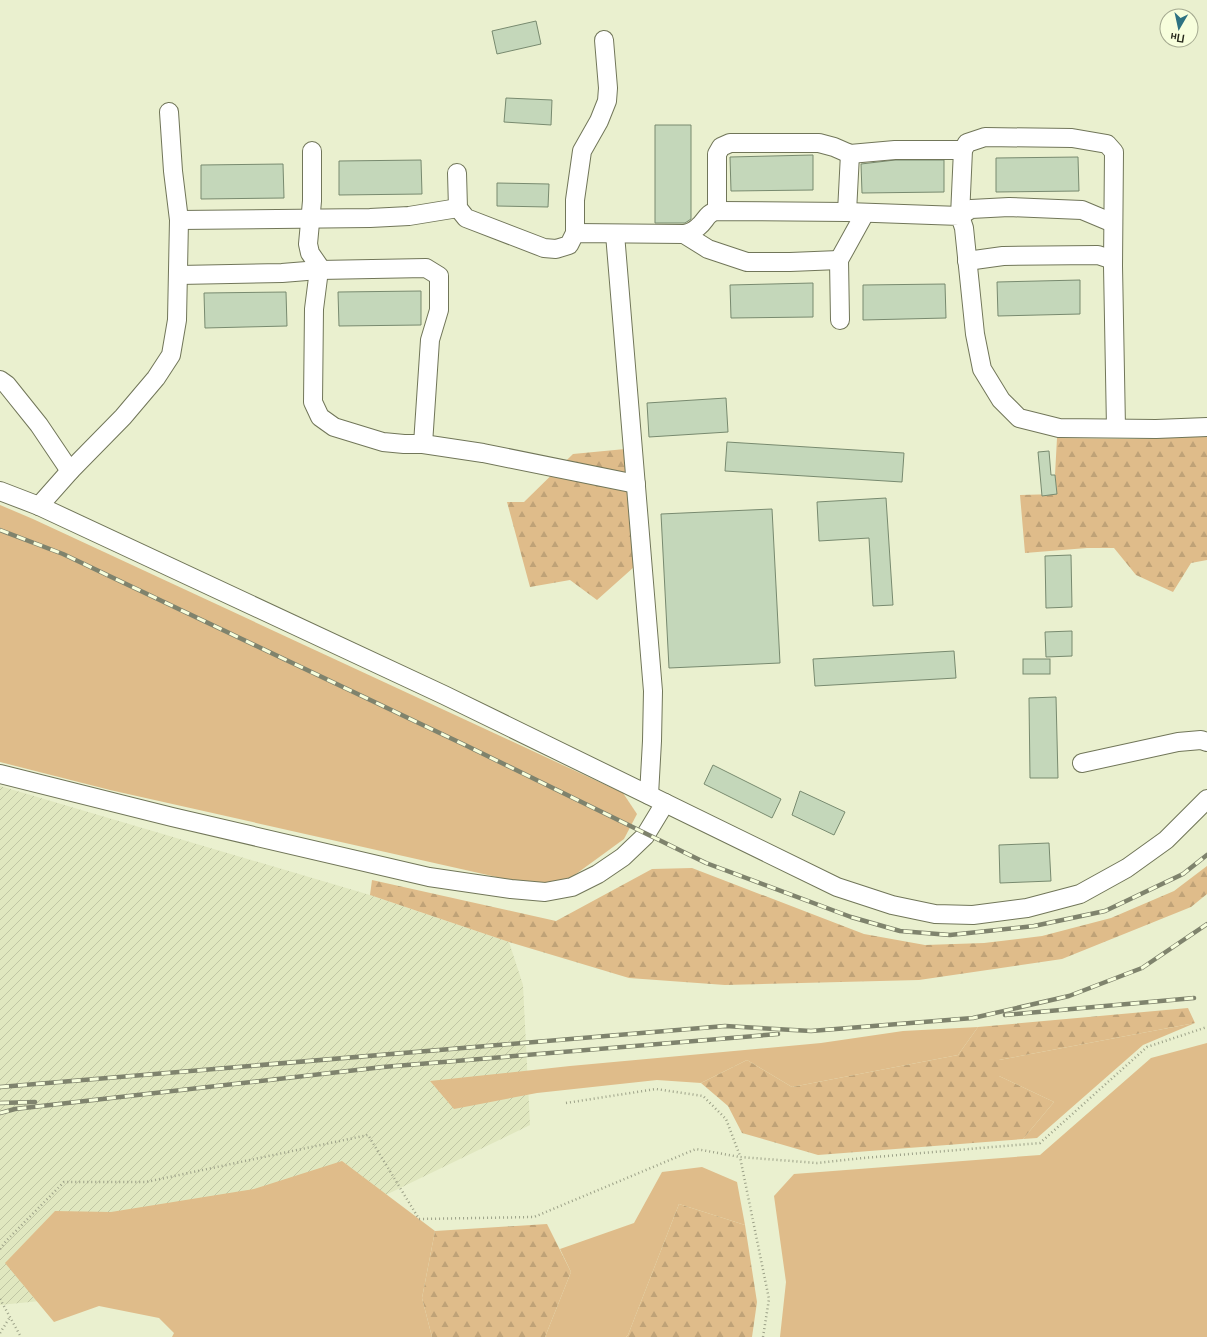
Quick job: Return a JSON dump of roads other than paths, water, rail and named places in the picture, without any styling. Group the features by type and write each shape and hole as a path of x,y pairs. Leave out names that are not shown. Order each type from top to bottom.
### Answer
{"street":[{"path":"457,173 458,208 466,218 544,248 556,249 569,245 575,233 575,200 582,151 599,121 607,101 608,88 604,40"},
{"path":"39,506 70,471 123,417 156,378 171,355 177,320 179,220 173,171 169,112"},
{"path":"1116,428 1113,260 1114,152 1107,144 1072,138 985,137 968,143 963,150 960,216 964,228 975,334 982,369 1001,400 1019,418 1059,428 1156,429 1207,427"},
{"path":"717,211 717,154 721,147 730,143 819,143 834,147 850,154 895,150 963,150"},
{"path":"312,151 311,218 308,244 310,253 319,270 314,309 313,402 320,417 334,427 382,442 423,444 483,453 636,484"},
{"path":"840,320 839,260 856,213 850,154"},
{"path":"575,233 684,234 692,232 711,213 717,211 960,216 971,209 1010,207 1082,210 1113,223"},
{"path":"179,220 370,218 410,216 458,208"},
{"path":"615,234 653,691 652,741 648,795"},
{"path":"684,234 708,249 747,262 839,260"},
{"path":"967,260 1003,256 1098,255 1113,260"},
{"path":"178,275 426,268 439,276 440,310 430,340 423,444"},
{"path":"0,380 7,385 40,425 70,471"},
{"path":"0,491 39,506 444,695 837,887 892,905 935,914 973,915 1027,908 1080,894 1127,868 1166,840 1207,799"},
{"path":"1082,763 1178,742 1201,740 1207,742"},
{"path":"0,774 172,817 429,877 511,889 545,892 572,887 598,874 623,857 645,836 665,803"}],"railway":[{"path":"0,530 63,554 465,745 706,863 851,917 900,931 950,935 1034,926 1105,911 1183,874 1207,855"},
{"path":"0,1087 725,1026 811,1031 973,1018 1069,996 1142,968 1207,924"},
{"path":"1005,1015 1194,998"},
{"path":"0,1113 15,1109 383,1067 778,1034"},
{"path":"0,1103 35,1102"}]}
